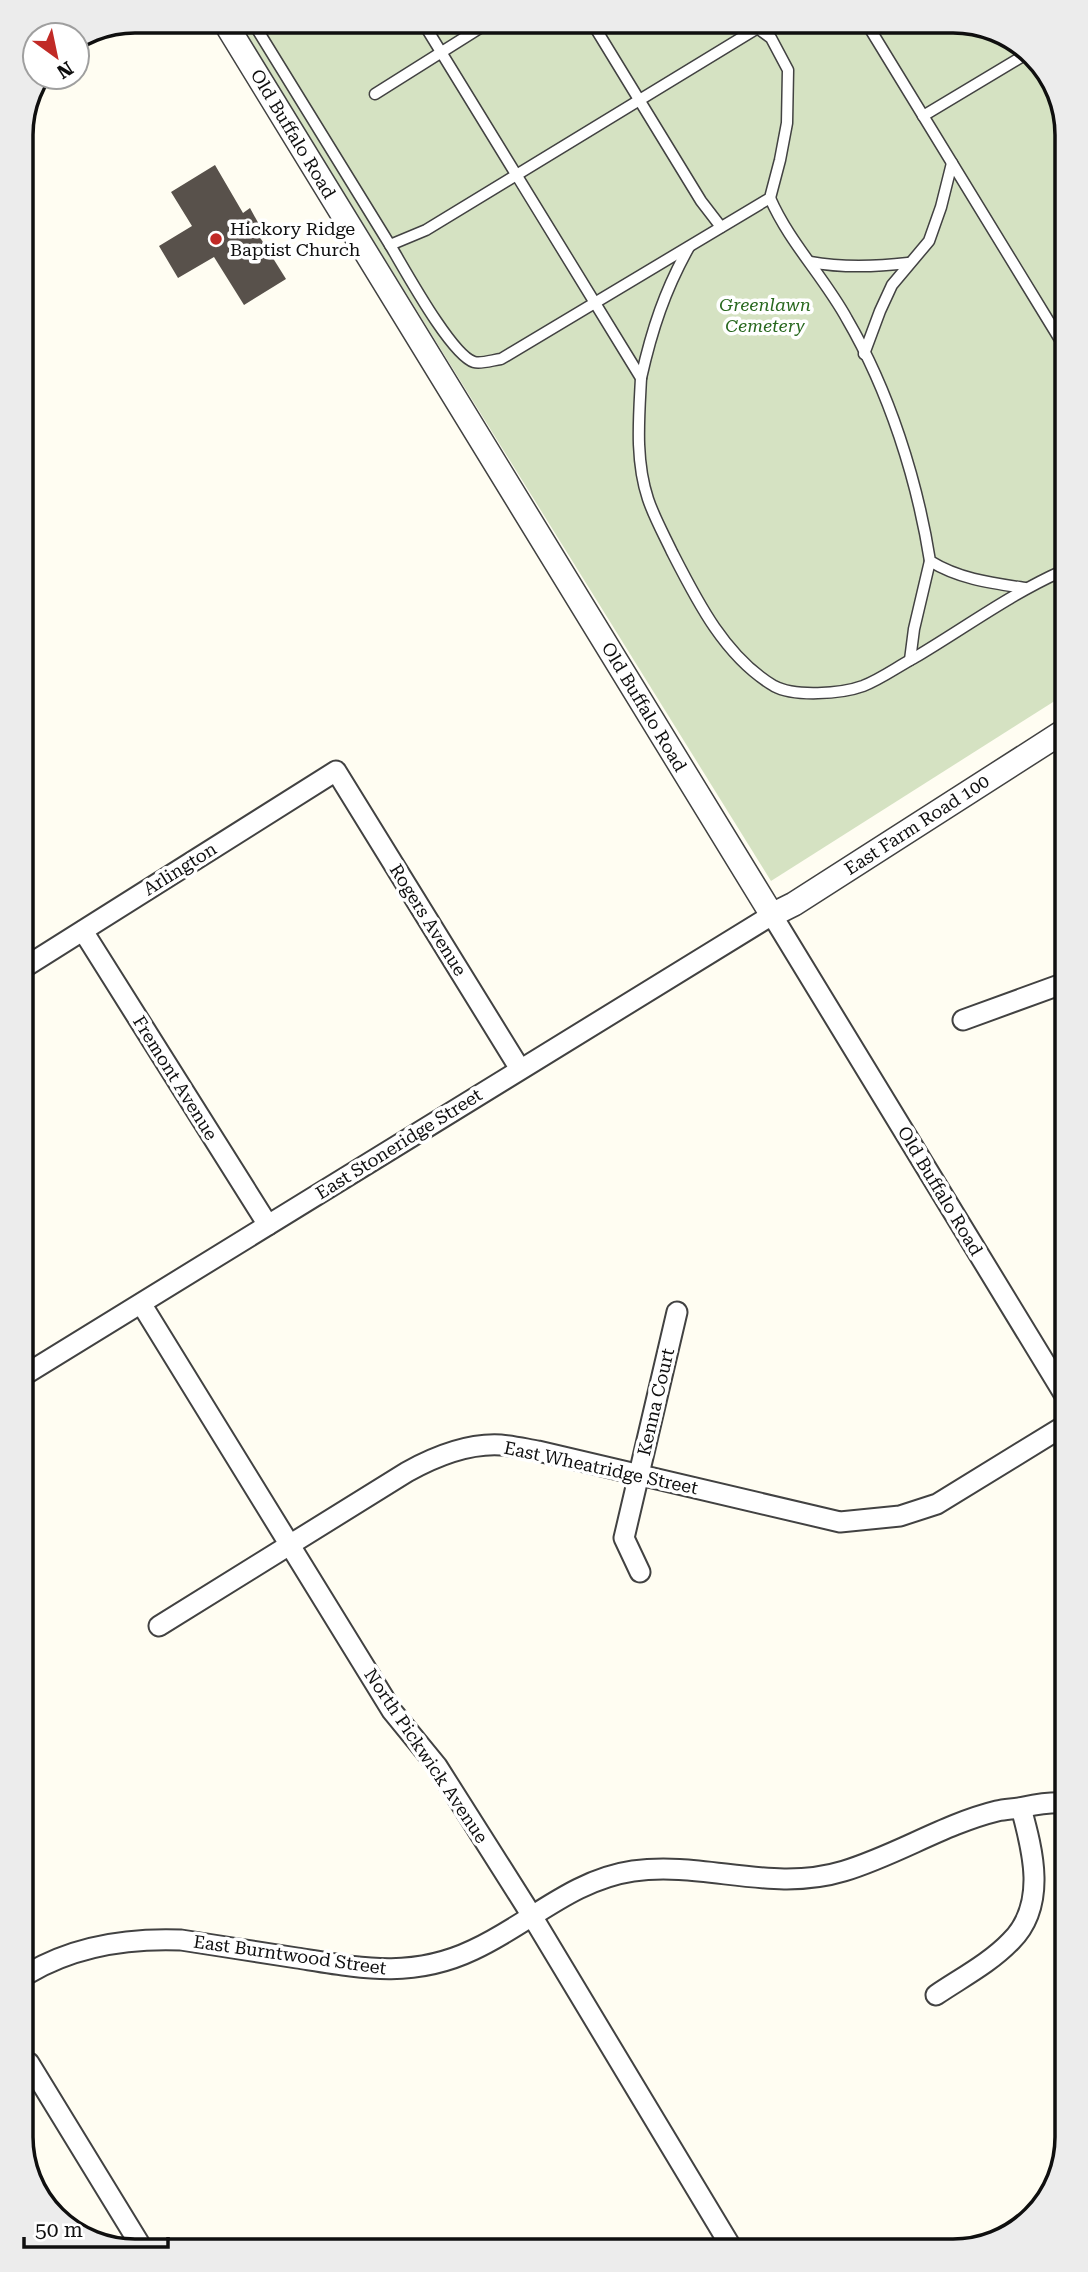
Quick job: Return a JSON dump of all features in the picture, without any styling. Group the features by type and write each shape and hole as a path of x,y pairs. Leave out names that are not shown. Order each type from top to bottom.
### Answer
{"street":[{"name":"Old Buffalo Road","path":"231,33 1055,1379"},
{"name":"East Farm Road 100","path":"772,915 794,904 1055,737"},
{"name":"Arlington","path":"33,962 336,771"},
{"name":"Rogers Avenue","path":"336,771 520,1069"},
{"name":"East Stoneridge Street","path":"33,1370 772,915"},
{"name":"Fremont Avenue","path":"83,931 268,1225"},
{"path":"962,1020 1055,987"},
{"name":"North Pickwick Avenue","path":"142,1305 393,1711 437,1766 532,1916 726,2239"},
{"name":"Kenna Court","path":"640,1572 624,1538 677,1312"},
{"name":"East Wheatridge Street","path":"159,1626 424,1463 459,1451 498,1445 538,1451 840,1522 900,1516 937,1504 1055,1432"},
{"name":"East Burntwood Street","path":"33,1971 92,1948 159,1939 181,1940 365,1969 403,1969 430,1965 476,1949 583,1885 609,1876 636,1871 674,1870 761,1880 803,1879 844,1871 998,1811 1055,1803"},
{"path":"936,1995 1005,1948 1021,1930 1026,1919 1033,1894 1034,1867 1021,1808"},
{"path":"33,2070 137,2239"}],"lane":[{"path":"259,33 445,334 459,353 475,363 501,359 770,198"},
{"path":"429,33 641,378"},
{"path":"375,93 472,33"},
{"path":"598,33 701,201 722,227"},
{"path":"390,245 426,230 750,33"},
{"path":"764,33 771,38 788,70 787,123 770,198 779,220 848,320 886,403 920,500 930,561 914,629 910,660"},
{"path":"873,33 1055,331"},
{"path":"923,116 1020,58"},
{"path":"864,354 892,285 929,241 941,208 952,163"},
{"path":"689,246 670,280 651,331 641,378 638,423 640,465 648,499 689,585 715,627 747,666 776,687 803,693 830,692 862,686 964,629 1025,588 1055,574"},
{"path":"810,262 872,268 908,263"},
{"path":"930,561 946,570 981,582 1025,588"}],"green space":[{"name":"Greenlawn Cemetery","path":"244,33 959,33 973,35 1004,47 1025,63 1041,84 1053,115 1055,135 1055,701 771,881"}],"building":[{"name":"Hickory Ridge Baptist Church","path":"215,165 243,213 250,208 261,228 256,231 286,279 244,305 214,257 178,278 159,246 192,226 171,192"}],"place":[{"name":"Hickory Ridge Baptist Church","path":"216,239"}]}
